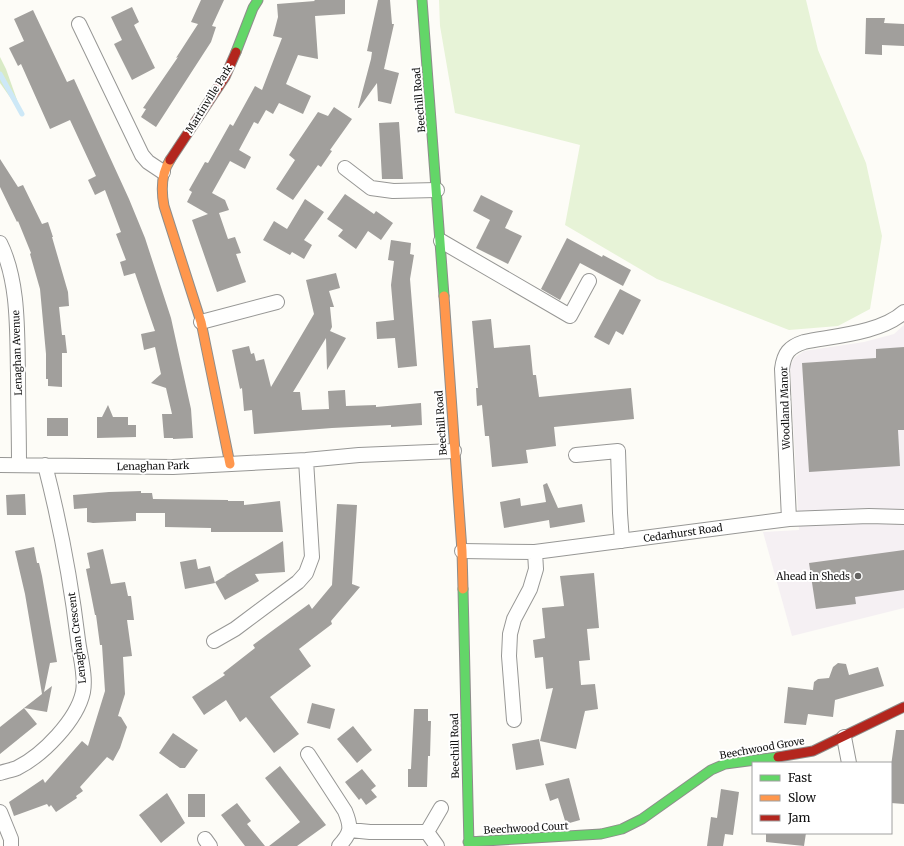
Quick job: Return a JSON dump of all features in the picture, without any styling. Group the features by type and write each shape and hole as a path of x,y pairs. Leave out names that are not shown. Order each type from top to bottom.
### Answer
{"street":[{"name":"Martinville Park","path":"230,464 201,322 194,296 164,206 161,193 161,180 168,163 225,77 253,8 258,0"},
{"name":"Beechill Road","path":"422,0 441,242 454,451 462,551 469,844"},
{"path":"79,24 142,155 151,165 163,172"},
{"path":"345,168 371,188 393,191 437,190"},
{"path":"441,242 570,316 589,281"},
{"name":"Lenaghan Avenue","path":"0,243 11,275 16,308 18,344 19,465"},
{"path":"201,322 277,302"},
{"name":"Woodland Manor","path":"789,519 782,369 784,358 789,350 796,344 876,328 892,321 904,312"},
{"name":"Lenaghan Park","path":"0,465 173,467 306,460 359,455 454,451"},
{"path":"576,455 618,451 622,541"},
{"path":"214,641 235,630 298,582 306,573 312,557 306,460"},
{"name":"Lenaghan Crescent","path":"0,773 16,769 33,758 57,736 69,722 78,707 83,691 83,673 73,601 55,506 45,465"},
{"name":"Cedarhurst Road","path":"462,551 535,552 789,519 869,516 904,517"},
{"path":"514,720 509,656 510,634 514,619 530,589 536,569 535,552"},
{"name":"Beechwood Grove","path":"586,835 601,834 622,829 642,819 711,770 725,764 789,756 813,750 844,737 904,707"},
{"path":"844,737 849,762"},
{"path":"308,754 345,811 349,821 350,830 339,846"},
{"path":"427,832 440,808"},
{"path":"0,812 11,840 11,846"},
{"path":"350,830 370,832 427,832"},
{"path":"427,832 437,846"},
{"name":"Beechwood Court","path":"469,844 586,835"}],"shaded area":[{"path":"904,325 904,608 792,636 763,532 799,530 790,367 794,358 804,351 864,342 894,334"}],"green space":[{"path":"439,0 806,0 818,50 866,163 882,236 870,309 838,326 789,330 657,279 565,225 580,145 455,113 440,26"},
{"path":"0,57 6,69 22,114 0,83"}],"building":[{"path":"201,0 224,0 212,26 216,27 211,42 156,127 141,117 146,109 143,108 178,57 176,58 198,24 191,22"},
{"path":"314,0 345,0 345,14 315,16 318,59 298,55 286,84 311,96 303,114 279,103 273,114 266,110 258,124 254,122 239,150 251,157 245,169 230,161 212,193 225,200 229,210 219,213 228,239 235,237 241,253 236,254 246,282 217,292 192,220 208,214 187,202 192,192 189,190 205,162 208,163 230,124 233,126 255,86 262,90 282,38 273,36 278,17 277,4 315,1"},
{"path":"378,0 390,0 392,24 394,24 384,69 399,73 391,104 378,101 377,83 358,108 371,59 372,52 367,51"},
{"path":"132,7 139,22 134,25 155,68 132,80 114,44 122,40 111,17"},
{"path":"33,10 67,82 74,79 129,199 145,238 171,318 191,409 193,438 164,438 162,414 172,414 166,388 151,383 161,374 155,347 144,350 141,334 155,331 135,273 124,276 120,262 126,260 116,234 121,232 105,190 95,195 88,180 96,176 70,120 50,129 21,64 18,66 9,48 24,41 14,19"},
{"path":"866,18 885,18 884,23 904,24 904,46 882,45 882,55 865,54"},
{"path":"334,107 352,119 330,150 332,151 321,167 318,165 293,200 276,189 295,160 289,155 318,112 328,116"},
{"path":"399,122 403,179 382,179 379,123"},
{"path":"0,159 18,187 23,185 42,224 48,222 68,292 69,306 59,307 62,335 65,335 67,353 62,353 62,387 48,386 48,379 46,379 46,354 40,289 30,254 31,253 18,221 17,222 0,187"},
{"path":"345,194 374,214 376,211 393,223 381,240 368,231 356,249 338,236 343,230 327,219"},
{"path":"481,195 513,211 505,228 522,236 508,264 476,248 490,220 473,211"},
{"path":"305,199 324,212 304,240 312,245 304,259 292,252 290,255 263,240 274,221 287,229"},
{"path":"567,238 602,257 603,255 631,270 623,286 580,263 560,300 541,289"},
{"path":"391,240 411,243 410,254 414,255 410,279 417,366 398,368 395,338 377,339 376,322 394,320 391,285 394,261 388,260"},
{"path":"336,273 340,288 329,291 334,307 330,307 332,327 330,331 346,338 327,370 326,338 293,392 300,392 302,410 329,409 328,391 345,390 346,406 376,405 376,407 421,403 422,425 332,428 254,434 252,410 244,411 242,388 240,389 232,350 249,346 251,354 254,353 256,361 264,359 271,387 314,314 306,280"},
{"path":"620,289 641,300 623,335 616,331 609,345 594,337"},
{"path":"491,319 494,348 530,345 533,375 536,375 539,397 631,388 634,419 554,427 556,446 526,450 528,463 492,467 489,436 485,436 482,405 477,406 476,388 478,388 472,321"},
{"path":"904,347 904,430 898,430 900,466 809,472 802,363 876,358 876,349"},
{"path":"108,405 113,417 128,417 128,425 136,425 136,437 97,438 97,417 102,417"},
{"path":"47,418 68,418 68,436 47,436"},
{"path":"547,483 558,508 582,504 585,522 550,528 549,520 504,528 500,502 520,498 521,506 546,502 543,485"},
{"path":"141,491 141,493 152,493 153,499 244,501 244,505 280,501 283,532 211,532 211,528 165,527 165,513 136,513 136,521 93,523 87,522 87,508 74,509 73,495"},
{"path":"25,494 26,515 7,515 6,495"},
{"path":"337,504 357,505 352,584 360,587 331,621 332,624 299,649 311,666 270,697 299,734 274,753 246,717 240,722 226,700 204,715 192,697 225,675 223,673 255,648 253,645 276,628 309,604 312,609 332,585"},
{"path":"283,541 285,572 255,574 259,581 225,600 215,582"},
{"path":"34,547 37,563 39,563 42,576 57,662 50,663 44,692 52,686 47,712 24,708 42,694 25,594 15,551"},
{"path":"103,549 111,584 125,582 128,596 131,596 134,620 127,620 132,656 123,657 125,694 118,716 121,717 127,727 120,748 113,761 107,757 80,787 83,791 76,796 77,798 56,812 51,805 49,807 47,804 14,816 9,802 43,779 45,783 82,741 88,746 105,691 102,645 100,645 96,615 86,569 90,568 87,553"},
{"name":"Ahead in Sheds","path":"904,550 904,590 855,597 856,604 816,609 809,563"},
{"path":"196,559 198,569 210,566 215,583 185,589 180,562"},
{"path":"594,573 599,628 587,629 590,660 579,661 581,685 595,684 598,709 585,711 576,749 540,741 553,688 546,689 543,657 535,658 533,640 545,638 542,608 564,606 560,576"},
{"path":"838,663 846,664 849,675 878,667 884,686 835,700 833,717 808,714 806,725 784,723 788,687 813,690 814,682 818,679 829,678 833,667"},
{"path":"312,703 335,709 330,729 307,723"},
{"path":"24,708 37,724 0,754 0,727"},
{"path":"414,709 428,709 428,721 431,721 427,787 408,787 408,769 411,769"},
{"path":"353,726 372,750 357,763 337,739"},
{"path":"896,730 904,730 904,804 892,803 892,762"},
{"path":"173,733 198,750 185,768 180,768 159,753"},
{"path":"539,739 544,765 516,770 512,744"},
{"path":"280,766 326,825 297,846 269,846 300,822 265,778"},
{"path":"362,769 376,786 371,790 377,797 366,805 361,798 359,800 345,782"},
{"path":"569,778 580,820 566,824 558,798 550,801 545,784"},
{"path":"721,789 739,792 733,835 725,834 723,846 707,846 711,817 717,818"},
{"path":"167,793 185,823 161,843 139,815"},
{"path":"188,794 205,794 205,817 188,817"},
{"path":"237,803 251,821 247,824 265,846 245,846 221,815"},
{"path":"766,834 806,834 804,846 766,842"}],"waterway":[{"path":"0,74 22,114"}],"traffic: fast":[{"path":"236,52 253,8 258,0"},
{"path":"422,0 444,296"},
{"path":"463,589 469,846"},
{"path":"468,842 601,834 622,829 642,819 711,770 725,764 778,757"}],"traffic: slow":[{"path":"170,160 162,182 164,206 201,322 230,464"},
{"path":"444,296 462,551 463,589"}],"traffic: jam":[{"path":"170,160 225,77 236,52"},
{"path":"778,757 813,751 904,707"}],"place":[{"name":"Ahead in Sheds","path":"858,576"}]}
